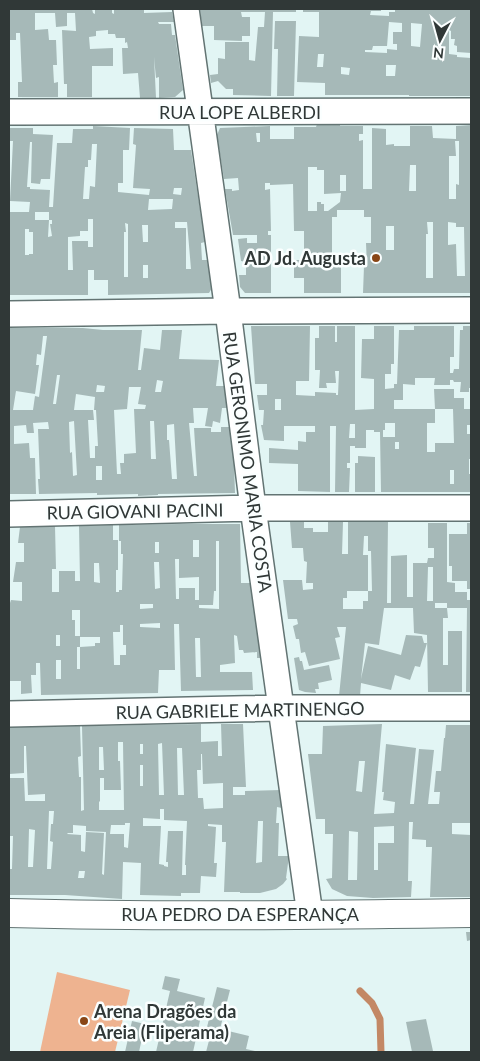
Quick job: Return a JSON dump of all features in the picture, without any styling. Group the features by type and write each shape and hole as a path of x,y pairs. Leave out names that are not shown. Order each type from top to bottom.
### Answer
{"main road":[{"name":"RUA PEDRO DA ESPERANÇA","path":"9,913 310,915 471,913"}],"street":[{"name":"RUA GERONIMO MARIA COSTA","path":"186,9 310,915"},
{"name":"RUA LOPE ALBERDI","path":"9,112 471,112"},
{"path":"9,314 471,310"},
{"name":"RUA GIOVANI PACINI","path":"9,514 253,508 471,508"},
{"name":"RUA GABRIELE MARTINENGO","path":"9,714 282,708 471,708"}],"shaded area":[{"name":"Arena Dragões da Areia (Fliperama)","path":"57,972 130,990 115,1052 40,1052"}],"building":[{"path":"9,9 92,9 95,14 95,9 112,9 114,14 114,9 144,9 144,13 172,12 174,22 158,22 159,24 171,24 172,35 175,35 183,90 175,97 159,98 159,77 156,78 154,57 156,98 140,98 138,73 123,74 122,48 128,48 127,42 125,43 125,38 116,38 115,34 108,34 108,30 96,31 96,36 89,37 90,49 113,48 113,66 92,66 92,97 67,97 67,84 64,84 62,30 76,31 75,13 67,13 67,26 56,27 55,13 35,13 35,30 48,29 49,40 56,40 57,65 53,65 54,83 58,82 58,97 18,97 18,82 22,82 20,33 16,33 16,40 9,40"},
{"path":"200,9 296,9 296,12 273,12 271,96 233,95 233,89 226,89 218,81 211,83 210,75 218,74 218,58 225,59 225,42 249,42 249,60 255,61 258,27 264,27 265,12 241,12 242,17 250,17 250,36 242,36 242,41 214,40 214,26 202,26"},
{"path":"303,9 381,9 381,11 371,11 370,15 389,16 389,12 395,12 395,9 471,9 471,53 457,52 457,46 454,45 455,39 451,39 451,31 449,30 449,54 457,55 457,57 471,58 471,96 325,95 325,83 297,82 299,36 319,37 319,12 303,12","holes":["389,22 402,23 402,32 393,32 393,44 397,44 397,50 387,49 387,53 365,52 365,50 372,50 373,46 387,46","411,23 422,24 420,47 411,46","318,54 324,54 323,67 317,67","386,65 396,65 395,76 386,76","341,67 350,68 349,75 341,74"]},
{"path":"275,21 296,21 294,96 277,96 278,49 274,49"},
{"path":"317,124 363,126 363,134 359,134 359,141 363,140 363,189 372,189 372,128 386,129 386,145 410,146 410,126 432,126 433,138 456,139 456,126 471,125 471,293 363,293 364,266 367,266 366,243 371,243 371,217 364,217 364,210 337,210 337,217 332,217 332,261 341,261 341,293 304,293 304,278 294,278 294,260 304,260 304,231 294,231 293,184 270,185 270,183 265,183 265,190 270,189 271,231 268,231 268,235 271,235 271,293 245,293 240,287 239,275 246,275 246,262 241,261 238,239 247,238 247,243 257,243 257,235 233,235 225,189 239,190 238,178 224,179 217,135 220,128 270,126 270,139 294,139 294,127 316,127","holes":["256,133 260,133 260,142 257,142","455,141 459,141 459,185 456,184 456,199 449,199 449,156 456,156","410,165 416,165 416,191 409,191","308,167 317,167 317,170 324,170 324,194 341,193 340,202 328,211 324,211 324,204 317,202 317,211 308,211","340,175 346,175 346,191 340,191","427,222 433,222 433,278 426,278 426,234 428,234","448,222 456,223 456,227 464,227 465,276 457,276 456,244 448,245","386,226 394,226 394,250 386,250"]},
{"path":"93,126 130,128 129,150 123,150 123,183 118,183 118,192 149,195 150,189 133,188 136,145 133,144 134,128 173,129 174,150 191,150 205,242 201,243 202,260 207,260 212,288 209,293 108,295 108,280 94,280 94,270 88,270 88,295 9,295 9,212 29,212 30,202 10,201 13,141 9,141 9,128 33,128 33,134 53,135 50,179 41,179 40,184 31,183 32,142 30,142 27,187 30,187 30,189 50,190 49,207 53,207 57,143 72,143 73,129 93,129","holes":["92,144 97,144 95,187 90,186 89,199 83,199 85,167 88,167 88,160 91,160","174,188 182,188 181,195 173,194","149,199 173,199 172,209 148,210","35,212 49,212 49,220 35,220","88,219 93,219 93,247 88,247 88,241 72,241 73,270 68,270 68,237 80,236 80,231 88,231","49,220 52,220 52,224 50,224 52,236 48,237","175,222 187,222 191,269 186,269 186,228 175,228","125,223 128,224 128,277 124,277 124,232 126,232","142,225 148,225 148,242 143,242","25,229 33,232 33,254 25,255","143,265 148,265 148,278 143,278"]},
{"path":"251,326 310,326 309,381 296,381 296,395 315,396 315,392 336,393 338,395 339,371 335,371 336,383 326,383 327,388 319,388 320,370 315,370 315,338 319,338 319,326 335,326 335,342 337,342 337,326 355,326 355,410 374,409 374,379 361,378 362,339 374,339 374,326 394,326 394,364 391,364 391,374 385,374 385,389 394,388 394,384 397,384 399,330 414,330 414,326 454,326 454,357 450,357 450,373 453,373 454,369 459,369 460,330 463,330 463,326 471,326 471,388 469,388 469,392 460,392 461,382 450,380 450,385 434,385 435,378 415,378 415,385 403,384 403,400 394,400 394,409 435,409 434,389 454,389 454,398 464,398 464,409 471,409 471,425 467,425 467,434 471,434 469,474 471,474 471,492 381,492 380,432 366,430 366,448 350,446 350,463 347,463 347,468 350,468 349,492 335,492 336,426 330,426 330,492 298,491 298,464 269,463 269,448 298,450 298,441 306,442 306,432 315,432 315,426 284,426 284,441 264,440 261,425 263,425 264,410 259,410 257,395 267,395 267,384 255,384","holes":["275,399 281,399 281,410 275,410","435,409 453,409 454,443 435,443 435,452 427,452 427,423 435,423","385,423 395,423 395,437 383,437 383,430 385,430","350,424 355,424 355,438 349,438","395,442 399,442 399,449 395,449","450,470 454,470 454,484 450,484"]},
{"path":"9,328 142,330 138,370 141,370 144,348 160,350 162,330 182,330 179,359 219,360 216,386 226,386 230,408 222,408 220,423 213,421 212,427 205,426 208,408 193,408 194,423 189,423 194,476 197,476 194,428 211,428 211,432 221,432 221,427 233,427 239,464 234,464 235,493 138,496 138,494 97,495 97,493 39,494 38,429 49,429 48,422 33,423 34,433 27,433 26,425 14,426 14,444 29,443 30,458 35,458 36,494 9,494","holes":["43,336 47,336 39,397 35,396 33,410 13,410 16,391 35,394 39,365 36,365 37,354 41,355","57,375 60,375 56,404 53,404","157,380 163,381 161,392 155,392","97,385 105,386 104,392 96,392","129,387 141,387 138,404 146,405 145,409 134,409 136,453 124,454 124,463 120,463 121,474 117,474 114,410 127,409","76,394 95,397 94,410 96,410 98,446 95,446 95,458 90,458 88,420 94,420 93,410 74,410","74,421 77,475 73,476 72,452 70,453 69,422","150,421 154,421 156,459 151,459","174,424 177,479 172,479 169,440 167,440 167,425","96,466 102,466 102,480 96,480"]},
{"path":"358,456 375,457 375,492 355,492 355,463 358,463"},
{"path":"290,522 304,522 304,528 313,528 313,532 328,532 328,522 343,522 342,554 348,554 348,522 388,522 387,603 391,603 391,556 407,555 407,597 413,597 413,563 427,563 428,558 434,558 434,548 428,548 428,523 447,523 447,582 455,583 455,592 467,592 467,600 471,600 471,692 466,692 467,608 447,608 448,618 443,618 443,665 448,665 448,631 462,631 462,692 428,692 427,635 414,633 413,608 384,608 379,645 365,643 361,679 368,646 401,655 406,635 422,636 424,643 427,643 420,667 415,666 410,680 395,675 391,690 361,683 360,696 339,696 346,627 337,627 340,637 335,638 340,659 309,666 305,652 301,653 299,639 296,639 293,626 298,624 297,619 288,619 283,580 302,580 303,590 313,589 313,583 306,583 307,562 304,561 303,548 292,548","holes":["364,536 368,536 368,551 371,551 372,591 368,591 368,555 363,555","428,567 433,567 433,601 427,601","347,591 368,591 368,601 363,601 363,609 343,609 343,598 347,598","435,603 447,603 447,608 435,608"]},
{"path":"467,523 471,523 471,589 467,589 467,581 452,581 452,566 449,566 449,534 467,534"},
{"path":"240,524 241,583 254,583 265,658 257,658 257,652 244,653 243,650 239,650 237,636 234,635 235,663 220,665 220,672 252,672 253,690 181,691 179,624 174,624 175,670 159,670 158,693 41,695 40,663 36,663 36,675 31,675 32,693 21,694 21,681 9,681 9,603 11,600 22,601 22,582 13,582 16,562 24,562 24,543 18,543 20,527 55,526 56,569 52,569 52,592 59,592 59,571 75,571 75,581 80,581 79,526 113,525 113,540 118,540 116,592 119,592 119,590 122,590 123,554 121,554 121,541 119,541 119,525","holes":["193,540 199,540 199,557 193,557","216,541 219,541 219,609 199,608 199,605 213,605 214,591 216,591","155,542 159,542 159,553 155,553","175,559 179,559 179,578 199,577 199,600 195,600 195,588 179,588 179,599 176,599","154,562 159,562 160,588 155,589","94,563 99,563 100,583 94,582","140,604 153,604 153,608 140,609","72,610 80,610 80,636 75,636 75,620 72,620","160,623 160,628 140,627 140,624","120,625 123,625 123,645 126,645 126,655 120,655 120,665 114,665 113,632 120,632","56,635 60,635 60,646 56,646","80,637 100,637 100,643 95,643 95,646 80,647","195,638 200,638 201,677 196,677","77,647 80,647 80,669 77,669","56,660 61,660 61,679 56,679"]},
{"path":"299,657 304,670 329,665 332,680 318,683 319,689 315,689 316,693 299,690 294,658"},
{"path":"201,724 201,742 218,741 218,756 222,756 221,724 243,724 246,787 233,787 233,795 245,795 245,791 281,790 282,808 277,807 276,823 279,823 278,856 289,856 287,879 276,889 260,893 224,892 226,842 222,842 222,825 208,824 208,826 216,827 214,863 217,863 216,877 201,876 200,893 181,893 181,896 140,895 141,863 123,862 122,899 65,895 9,895 9,869 12,869 13,836 9,836 10,778 24,778 25,801 45,801 45,794 28,795 26,746 24,746 24,773 9,774 9,727 80,726 81,756 78,757 79,777 81,777 81,811 84,810 82,726","holes":["118,742 123,742 124,810 99,810 100,778 104,778 104,790 121,790 120,761 118,761","162,743 164,795 159,795 158,744","140,744 143,744 143,754 140,754","99,747 103,747 104,770 99,770","177,748 182,748 184,795 178,795","202,754 203,784 223,783 223,808 204,809 203,798 198,798 197,770 201,770","140,765 143,765 143,786 140,786","160,809 164,809 164,820 187,821 186,875 182,875 183,831 168,831 166,862 168,862 168,867 159,864 161,826 143,826 143,818 160,819","49,811 54,811 50,841 53,842 51,869 47,869","258,821 263,821 262,862 256,863","130,823 128,848 124,847 124,834 110,834 111,825","73,825 86,826 86,831 106,832 104,875 102,874 104,833 86,832 85,852 81,851 81,835 67,834 73,833","29,829 35,830 33,867 28,867","79,871 85,871 84,878 78,878"]},
{"path":"382,724 374,814 394,813 395,802 383,800 384,792 382,792 386,744 416,748 410,804 414,804 419,749 434,750 428,804 439,804 440,792 434,792 436,771 441,771 446,725 471,725 471,823 452,823 452,834 471,835 471,897 430,897 432,847 426,847 426,840 412,839 413,822 409,822 408,881 412,881 411,897 373,898 347,896 332,889 326,879 332,878 333,834 325,834 325,819 316,819 308,754 322,754 323,726","holes":["359,761 365,761 362,792 356,791","394,826 394,843 378,843 378,870 374,870 374,827","349,831 358,832 357,880 348,880"]},
{"path":"466,932 471,932 471,940 467,941"},
{"path":"165,976 180,979 177,991 205,998 193,1052 156,1052 170,991 162,989"},
{"path":"217,987 230,990 220,1029 249,1036 246,1049 259,1052 206,1052 212,1029 207,1027"},
{"path":"426,1019 433,1051 412,1052 406,1022"},
{"path":"132,1021 145,1024 139,1052 125,1052"}],"waterway":[{"path":"360,991 372,1003 380,1019 381,1052"}],"place":[{"name":"AD Jd. Augusta","path":"376,258"},
{"name":"Arena Dragões da Areia (Fliperama)","path":"84,1021"}]}
